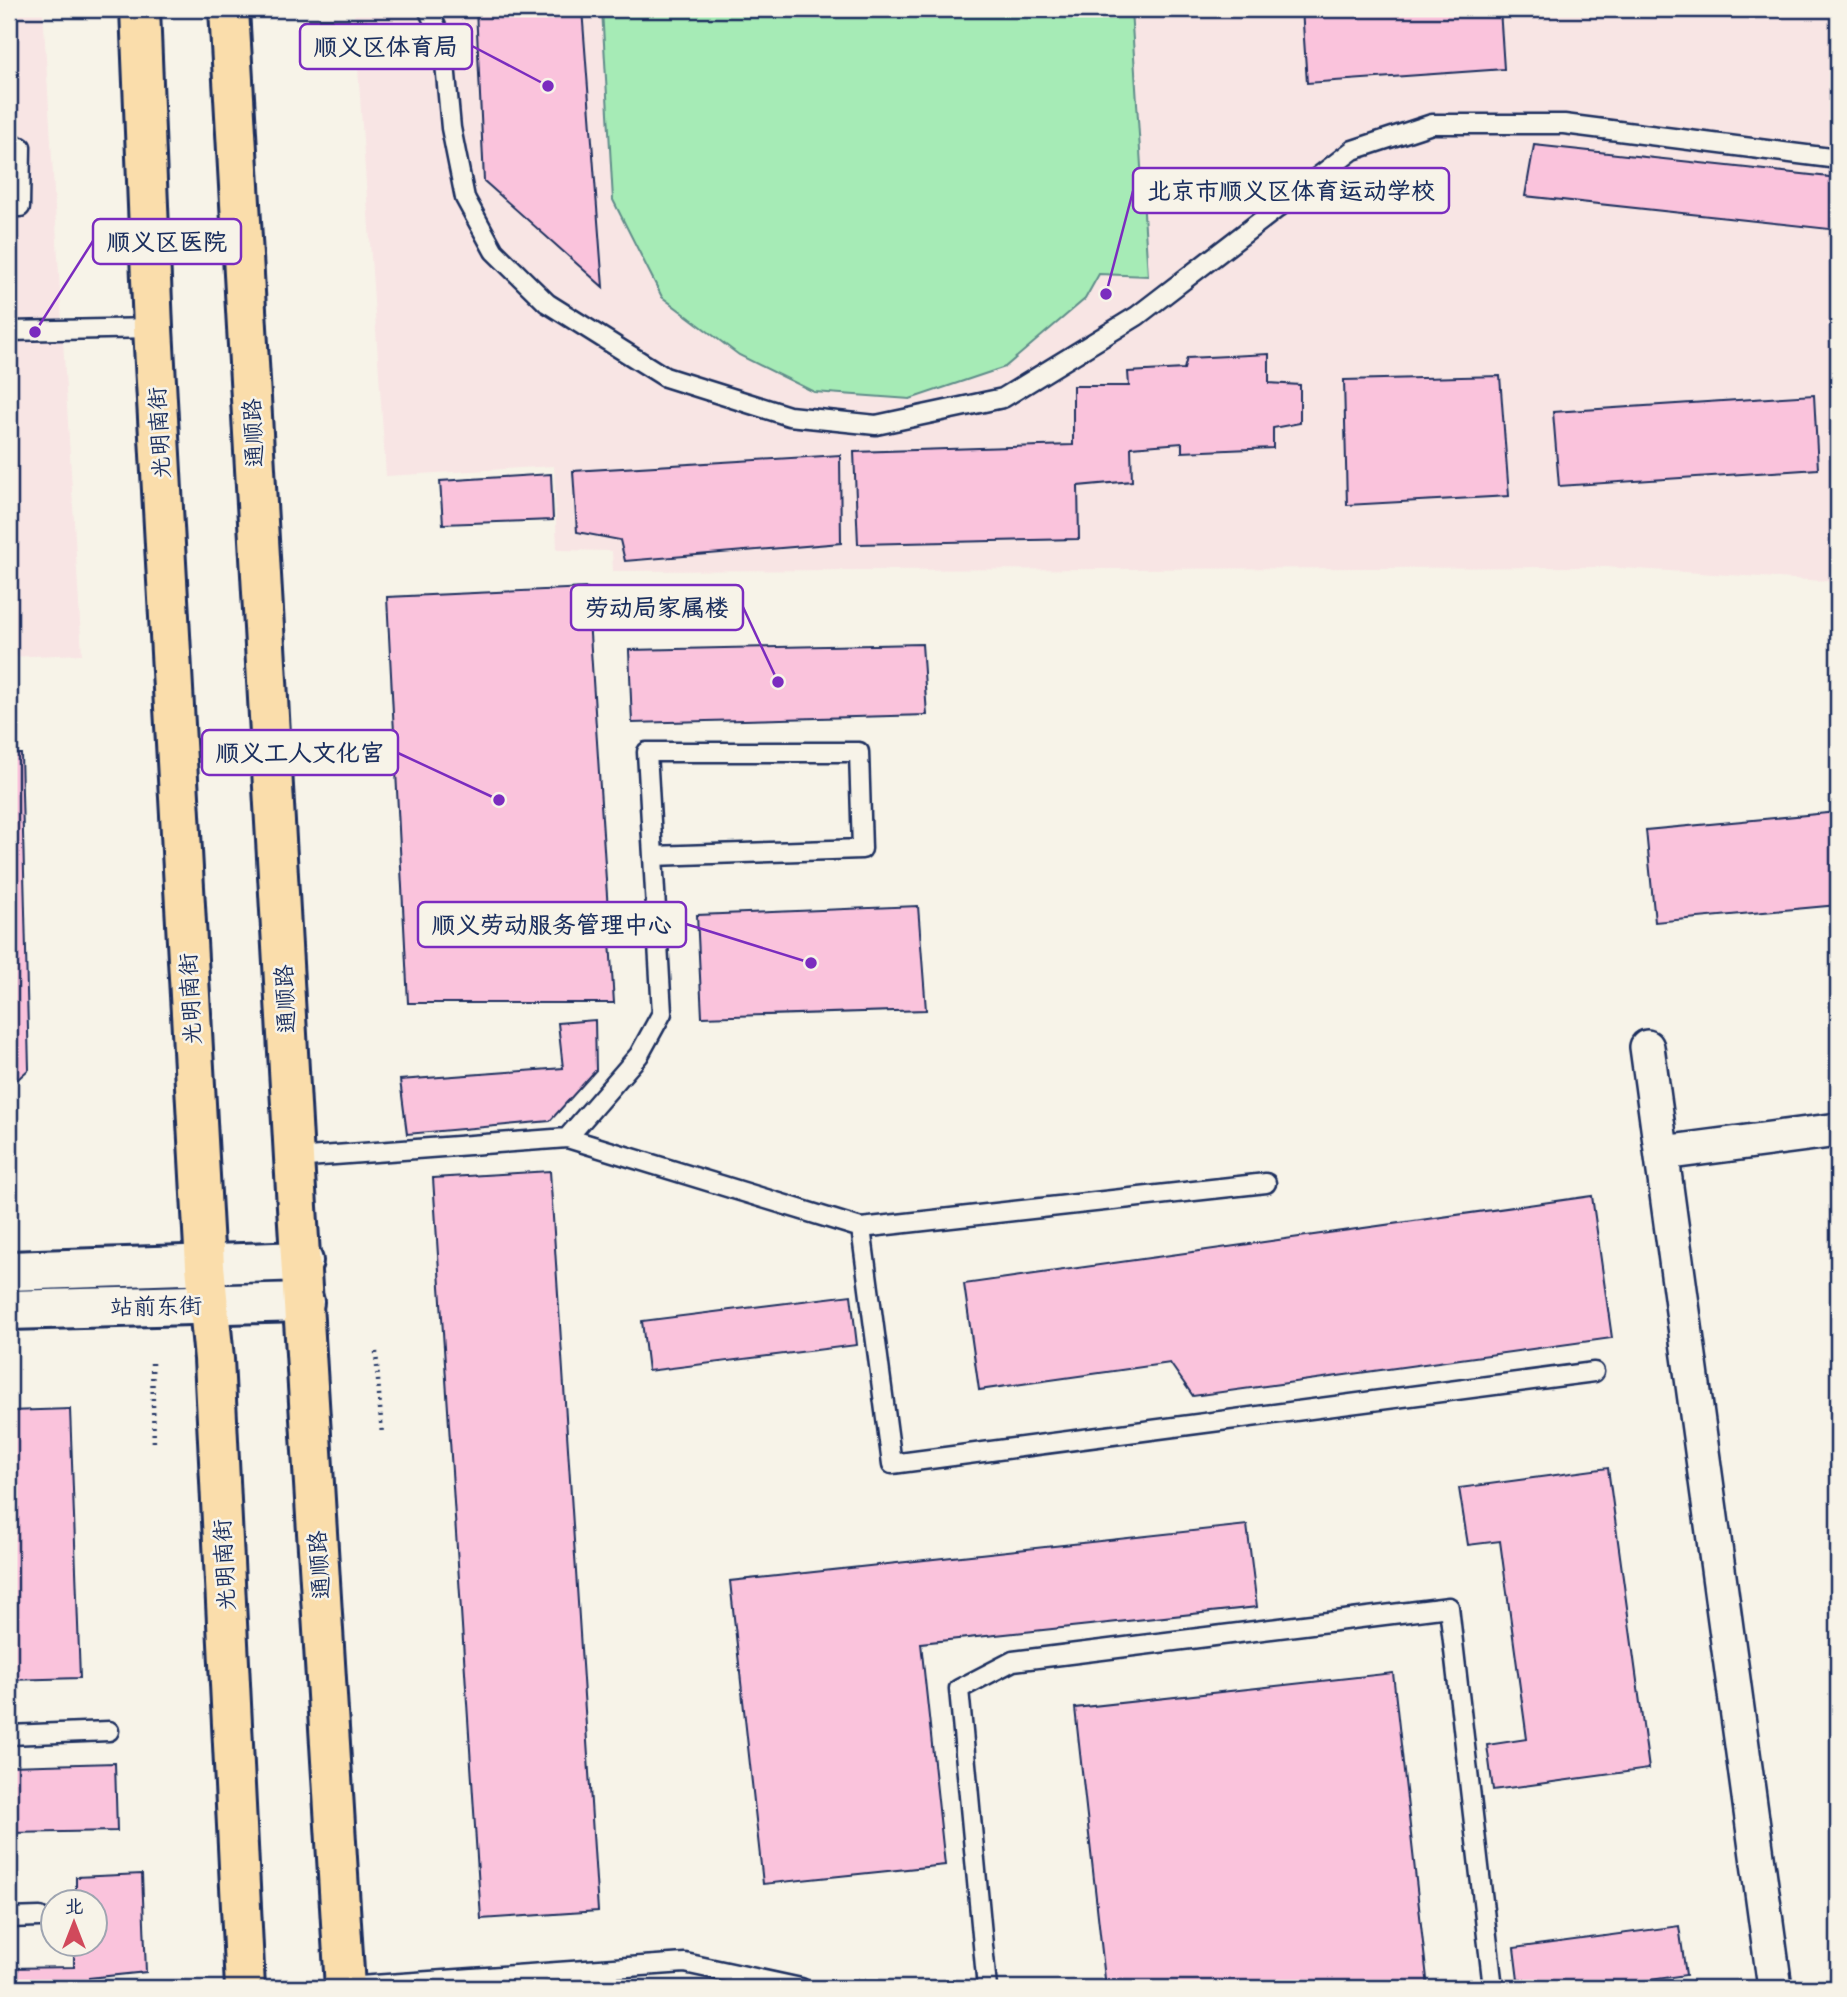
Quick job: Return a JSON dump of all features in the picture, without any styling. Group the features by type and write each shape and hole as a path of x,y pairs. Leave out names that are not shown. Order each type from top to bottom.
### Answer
{"main road":[{"name":"光明南街","path":"140,9 153,328 205,1266 214,1359 245,1988"},
{"name":"通顺路","path":"229,9 294,1158 303,1261 345,1988"}],"street":[{"path":"1647,1047 1775,1988"},
{"path":"1663,1153 1838,1130"},
{"name":"站前东街","path":"9,1271 303,1261"},
{"name":"站前东街","path":"9,1310 304,1302"}],"lane":[{"path":"428,9 443,42 452,128 465,198 494,251 547,303 665,377 802,418 876,425 1003,398 1138,316 1353,150 1432,124 1564,124 1838,159"},
{"path":"9,147 21,147 20,207 9,207"},
{"path":"9,331 153,328"},
{"path":"567,1138 639,1055 662,1013 647,752 859,752 862,849 653,856"},
{"path":"294,1158 567,1138 861,1228 1266,1183"},
{"path":"861,1228 892,1464 1594,1372"},
{"path":"988,1988 959,1689 1013,1661 1449,1607 1493,1988"},
{"path":"9,1735 109,1731"},
{"path":"9,1919 38,1917"},
{"path":"345,1988 685,1964 800,1988"}],"path":[{"path":"376,1352 382,1435"},
{"path":"152,1363 154,1446"}],"shaded area":[{"path":"9,9 43,9 82,654 9,657"},
{"path":"354,9 1836,9 1838,582 1606,567 613,571 612,551 557,550 554,466 386,476"}],"green space":[{"path":"602,9 1131,9 1148,276 1099,274 1085,299 1005,367 910,399 814,392 739,355 662,297 613,200"},
{"path":"1838,9 1838,123 1835,123"}],"building":[{"path":"476,9 582,9 603,287 484,181"},
{"path":"1302,9 1500,9 1504,69 1307,83"},
{"path":"1534,145 1838,178 1838,230 1525,196"},
{"path":"1838,276 1838,350 1831,277"},
{"path":"1269,354 1269,383 1300,385 1300,423 1273,428 1273,448 1182,452 1182,443 1131,447 1132,481 1078,486 1079,539 858,544 854,452 1073,445 1073,386 1129,386 1128,372 1184,369 1187,358"},
{"path":"1500,376 1509,496 1347,505 1344,380"},
{"path":"1814,395 1818,469 1559,486 1553,412"},
{"path":"840,455 841,543 625,561 620,540 577,532 573,471"},
{"path":"551,474 553,520 443,524 440,481"},
{"path":"587,588 614,1003 408,1003 387,597"},
{"path":"922,644 927,715 632,723 629,650"},
{"path":"9,754 21,754 29,1069 9,1087"},
{"path":"1838,812 1838,905 1655,922 1646,830"},
{"path":"918,906 926,1010 702,1017 697,915"},
{"path":"595,1020 596,1070 550,1121 407,1134 400,1080 563,1068 558,1023"},
{"path":"550,1171 598,1911 481,1919 433,1178"},
{"path":"1592,1196 1612,1338 1193,1396 1170,1363 979,1390 964,1284"},
{"path":"851,1295 857,1345 648,1371 642,1321"},
{"path":"70,1409 80,1678 9,1680 9,1411"},
{"path":"1608,1468 1649,1769 1493,1790 1487,1745 1527,1739 1500,1541 1468,1545 1459,1488"},
{"path":"1247,1525 1257,1607 921,1643 945,1865 763,1884 730,1581"},
{"path":"1393,1673 1428,1988 1106,1988 1075,1708"},
{"path":"115,1763 117,1831 9,1833 9,1766"},
{"path":"142,1874 146,1972 89,1978 89,1988 9,1988 9,1968 74,1967 74,1958 108,1958 108,1888 76,1888 76,1877"},
{"path":"1679,1926 1686,1975 1593,1988 1519,1988 1514,1948"}],"place":[{"name":"顺义区体育局","path":"548,86"},
{"name":"北京市顺义区体育运动学校","path":"1106,294"},
{"name":"顺义区医院","path":"35,332"},
{"name":"劳动局家属楼","path":"778,682"},
{"name":"顺义工人文化宫","path":"499,800"},
{"name":"顺义劳动服务管理中心","path":"811,963"}]}
